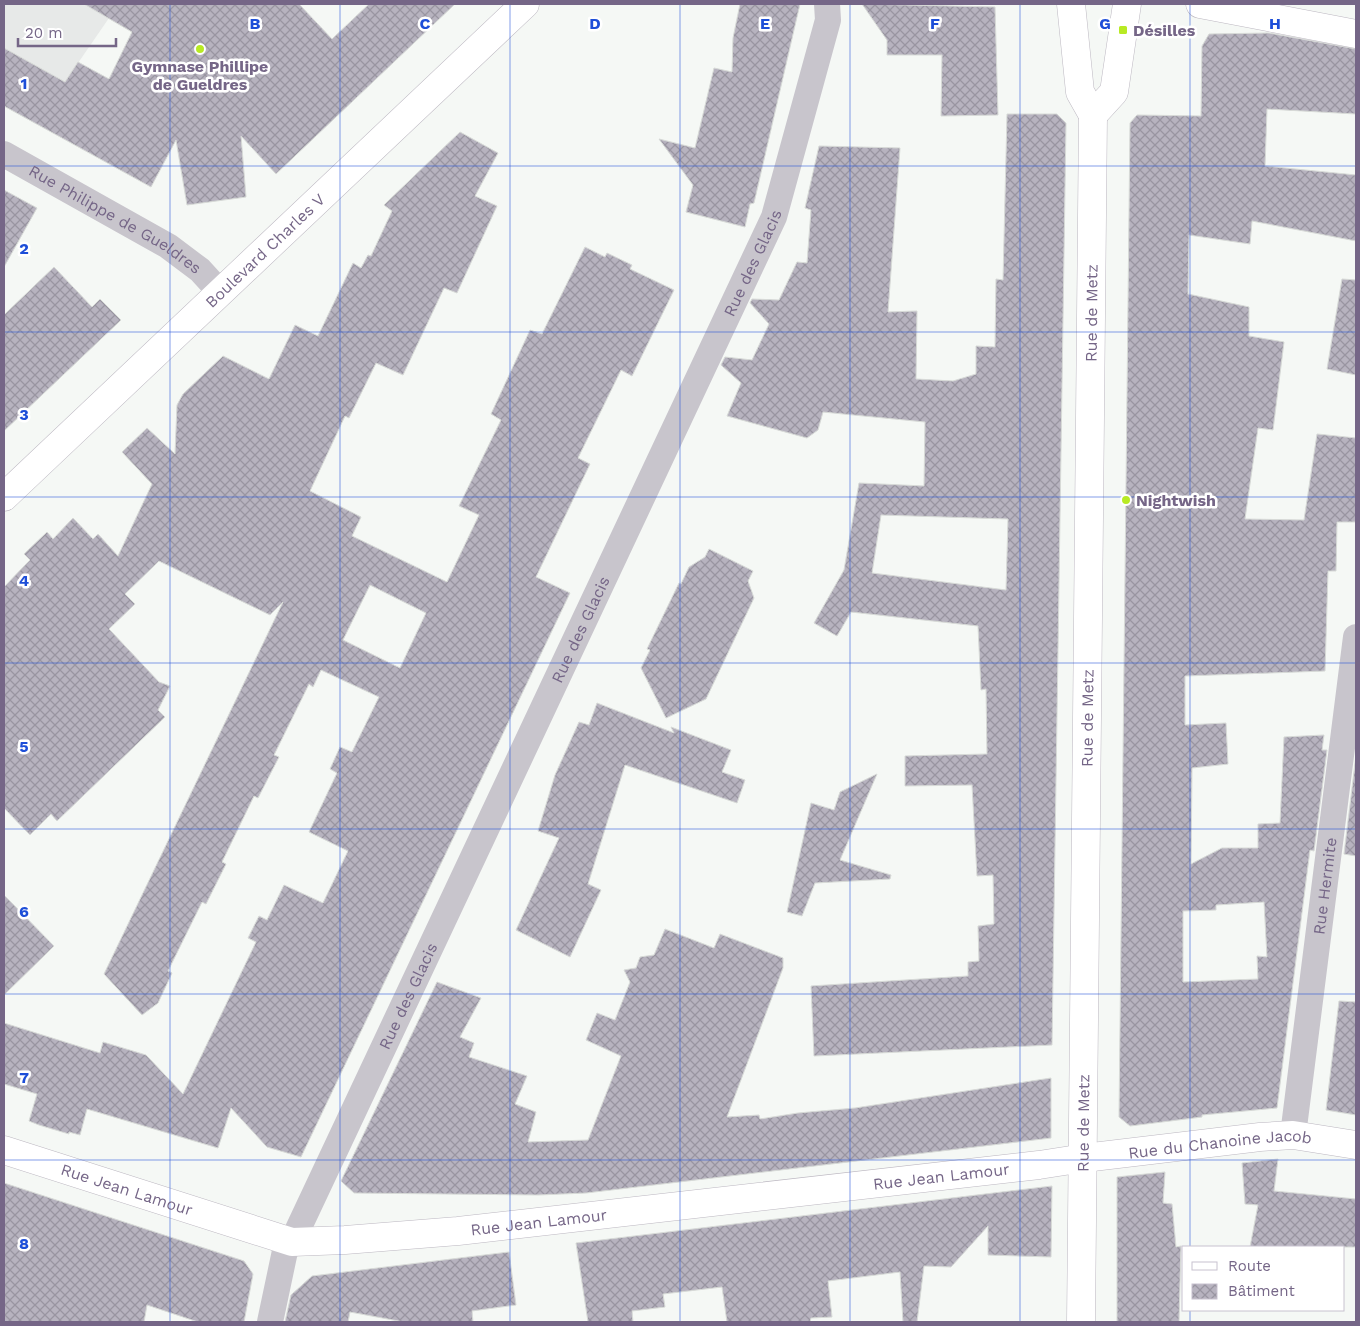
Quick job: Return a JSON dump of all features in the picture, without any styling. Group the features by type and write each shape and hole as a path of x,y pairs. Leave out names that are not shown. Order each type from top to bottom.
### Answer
{"street":[{"name":"Boulevard Charles V","path":"4,496 525,4"},
{"name":"Rue des Glacis","path":"270,1322 285,1251 292,1242 774,217 828,20 827,4"},
{"path":"1071,4 1080,92 1093,115 1114,92 1126,4"},
{"path":"1200,4 1356,34"},
{"name":"Rue de Metz","path":"1081,1322 1093,115"},
{"name":"Rue Philippe de Gueldres","path":"4,154 168,246 200,270 220,292"},
{"name":"Rue Hermite","path":"1293,1135 1356,637"},
{"name":"Rue du Chanoine Jacob","path":"1084,1158 1293,1135 1356,1145"},
{"name":"Rue Jean Lamour","path":"4,1150 292,1242 345,1240 458,1231 1039,1165 1084,1158"}],"shaded area":[{"path":"4,4 91,4 89,6 109,18 36,124 4,106"}],"building":[{"path":"84,4 299,4 332,39 369,4 455,4 276,174 241,136 246,197 187,205 176,140 151,187 4,106 4,48 65,82 78,62 109,79 132,32"},
{"path":"740,4 800,4 754,203 750,204 745,227 686,212 693,185 659,139 695,148 714,68 732,72 733,38"},
{"path":"862,4 995,7 998,115 941,116 942,55 887,55 887,40"},
{"path":"1269,33 1356,49 1356,114 1267,109 1265,166 1356,175 1356,241 1252,221 1250,244 1189,235 1188,294 1249,307 1249,336 1284,342 1273,430 1258,428 1245,519 1304,520 1317,434 1356,438 1356,522 1337,522 1336,571 1328,571 1325,671 1185,676 1185,725 1226,723 1228,764 1192,768 1191,864 1222,848 1258,848 1258,824 1280,823 1284,737 1324,735 1322,750 1327,750 1314,851 1310,850 1277,1108 1202,1115 1202,1117 1130,1126 1119,1117 1130,123 1137,115 1201,116 1202,46 1209,34","holes":["1264,902 1267,957 1257,956 1258,979 1183,982 1183,911 1216,910 1216,905"]},
{"path":"1007,114 1057,114 1066,123 1052,1045 814,1056 811,986 968,976 968,962 979,961 978,926 994,924 993,875 977,876 972,785 905,786 905,756 987,754 986,689 981,690 978,626 851,612 837,636 814,623 844,570 859,483 924,486 925,422 823,412 818,430 807,438 727,416 741,383 721,365 725,357 752,360 769,324 750,303 752,299 779,300 797,262 807,263 811,210 805,208 819,146 900,148 888,312 917,311 916,379 953,381 976,374 976,346 995,347 996,279 1003,280","holes":["881,515 1008,519 1006,590 872,573"]},
{"path":"460,132 498,153 475,196 497,206 457,293 444,288 403,375 376,363 349,418 345,416 310,491 361,517 352,536 447,582 479,515 459,506 501,420 491,414 530,330 542,334 585,247 605,257 607,253 632,265 630,269 674,290 632,376 621,370 578,458 590,464 536,577 570,593 301,1157 267,1147 231,1108 218,1148 87,1109 80,1135 69,1132 69,1134 39,1125 29,1121 37,1094 4,1084 4,1023 100,1053 103,1042 146,1055 183,1094 256,942 248,938 259,916 267,920 284,885 323,903 348,851 309,832 337,773 330,769 340,747 352,752 379,697 321,670 313,687 309,684 274,755 279,757 258,798 254,796 222,862 226,864 206,904 202,902 168,971 172,973 158,1003 142,1015 104,974 283,602 270,615 159,561 125,594 135,604 109,629 159,682 170,686 158,710 165,717 57,821 51,814 30,835 4,808 4,587 30,560 24,554 47,532 53,539 73,518 93,539 98,534 118,556 152,484 122,452 147,428 175,454 177,405 183,394 223,356 269,379 295,325 318,336 353,263 361,268 368,255 371,256 392,211 384,205","holes":["370,585 426,613 400,668 343,640"]},
{"path":"4,190 37,208 4,267"},
{"path":"54,267 92,307 100,299 121,320 4,431 4,315"},
{"path":"1342,279 1356,280 1356,375 1327,369"},
{"path":"709,549 753,571 748,581 754,598 706,699 666,718 641,668 650,650 647,649 679,583 681,584 689,567 705,557"},
{"path":"597,703 674,733 671,727 731,750 722,772 745,780 737,803 625,765 588,884 601,890 570,957 516,930 559,838 538,831 555,775 579,722 589,725"},
{"path":"1356,755 1356,856 1344,854"},
{"path":"877,774 840,860 891,875 890,879 815,883 802,916 787,912 811,803 834,810 840,792"},
{"path":"4,895 54,946 4,995"},
{"path":"665,929 714,948 720,934 783,958 783,968 727,1117 759,1115 760,1119 798,1113 855,1108 1051,1078 1051,1138 586,1193 538,1195 354,1193 341,1181 437,982 481,998 460,1037 474,1043 469,1057 527,1076 515,1104 536,1112 528,1142 588,1140 621,1056 586,1040 597,1013 615,1020 630,982 624,970 636,968 640,957 654,955"},
{"path":"1339,1001 1356,1002 1356,1115 1326,1110"},
{"path":"1278,1159 1274,1191 1356,1199 1356,1247 1250,1246 1258,1205 1245,1204 1242,1163"},
{"path":"1165,1172 1163,1203 1172,1204 1176,1247 1181,1246 1179,1322 1117,1322 1117,1177"},
{"path":"4,1183 244,1261 253,1274 244,1322 198,1322 147,1305 144,1322 4,1322"},
{"path":"1052,1186 1051,1257 988,1255 988,1226 951,1267 924,1266 917,1322 903,1322 900,1272 828,1281 832,1317 811,1318 810,1322 727,1322 722,1287 663,1294 665,1307 632,1311 633,1322 588,1322 576,1243"},
{"path":"509,1252 516,1305 472,1311 473,1322 404,1322 350,1312 348,1322 285,1322 291,1295 312,1276"}],"place":[{"name":"Désilles","path":"1123,30"},
{"name":"Gymnase Phillipe de Gueldres","path":"200,49"},
{"name":"Nightwish","path":"1126,500"}]}
